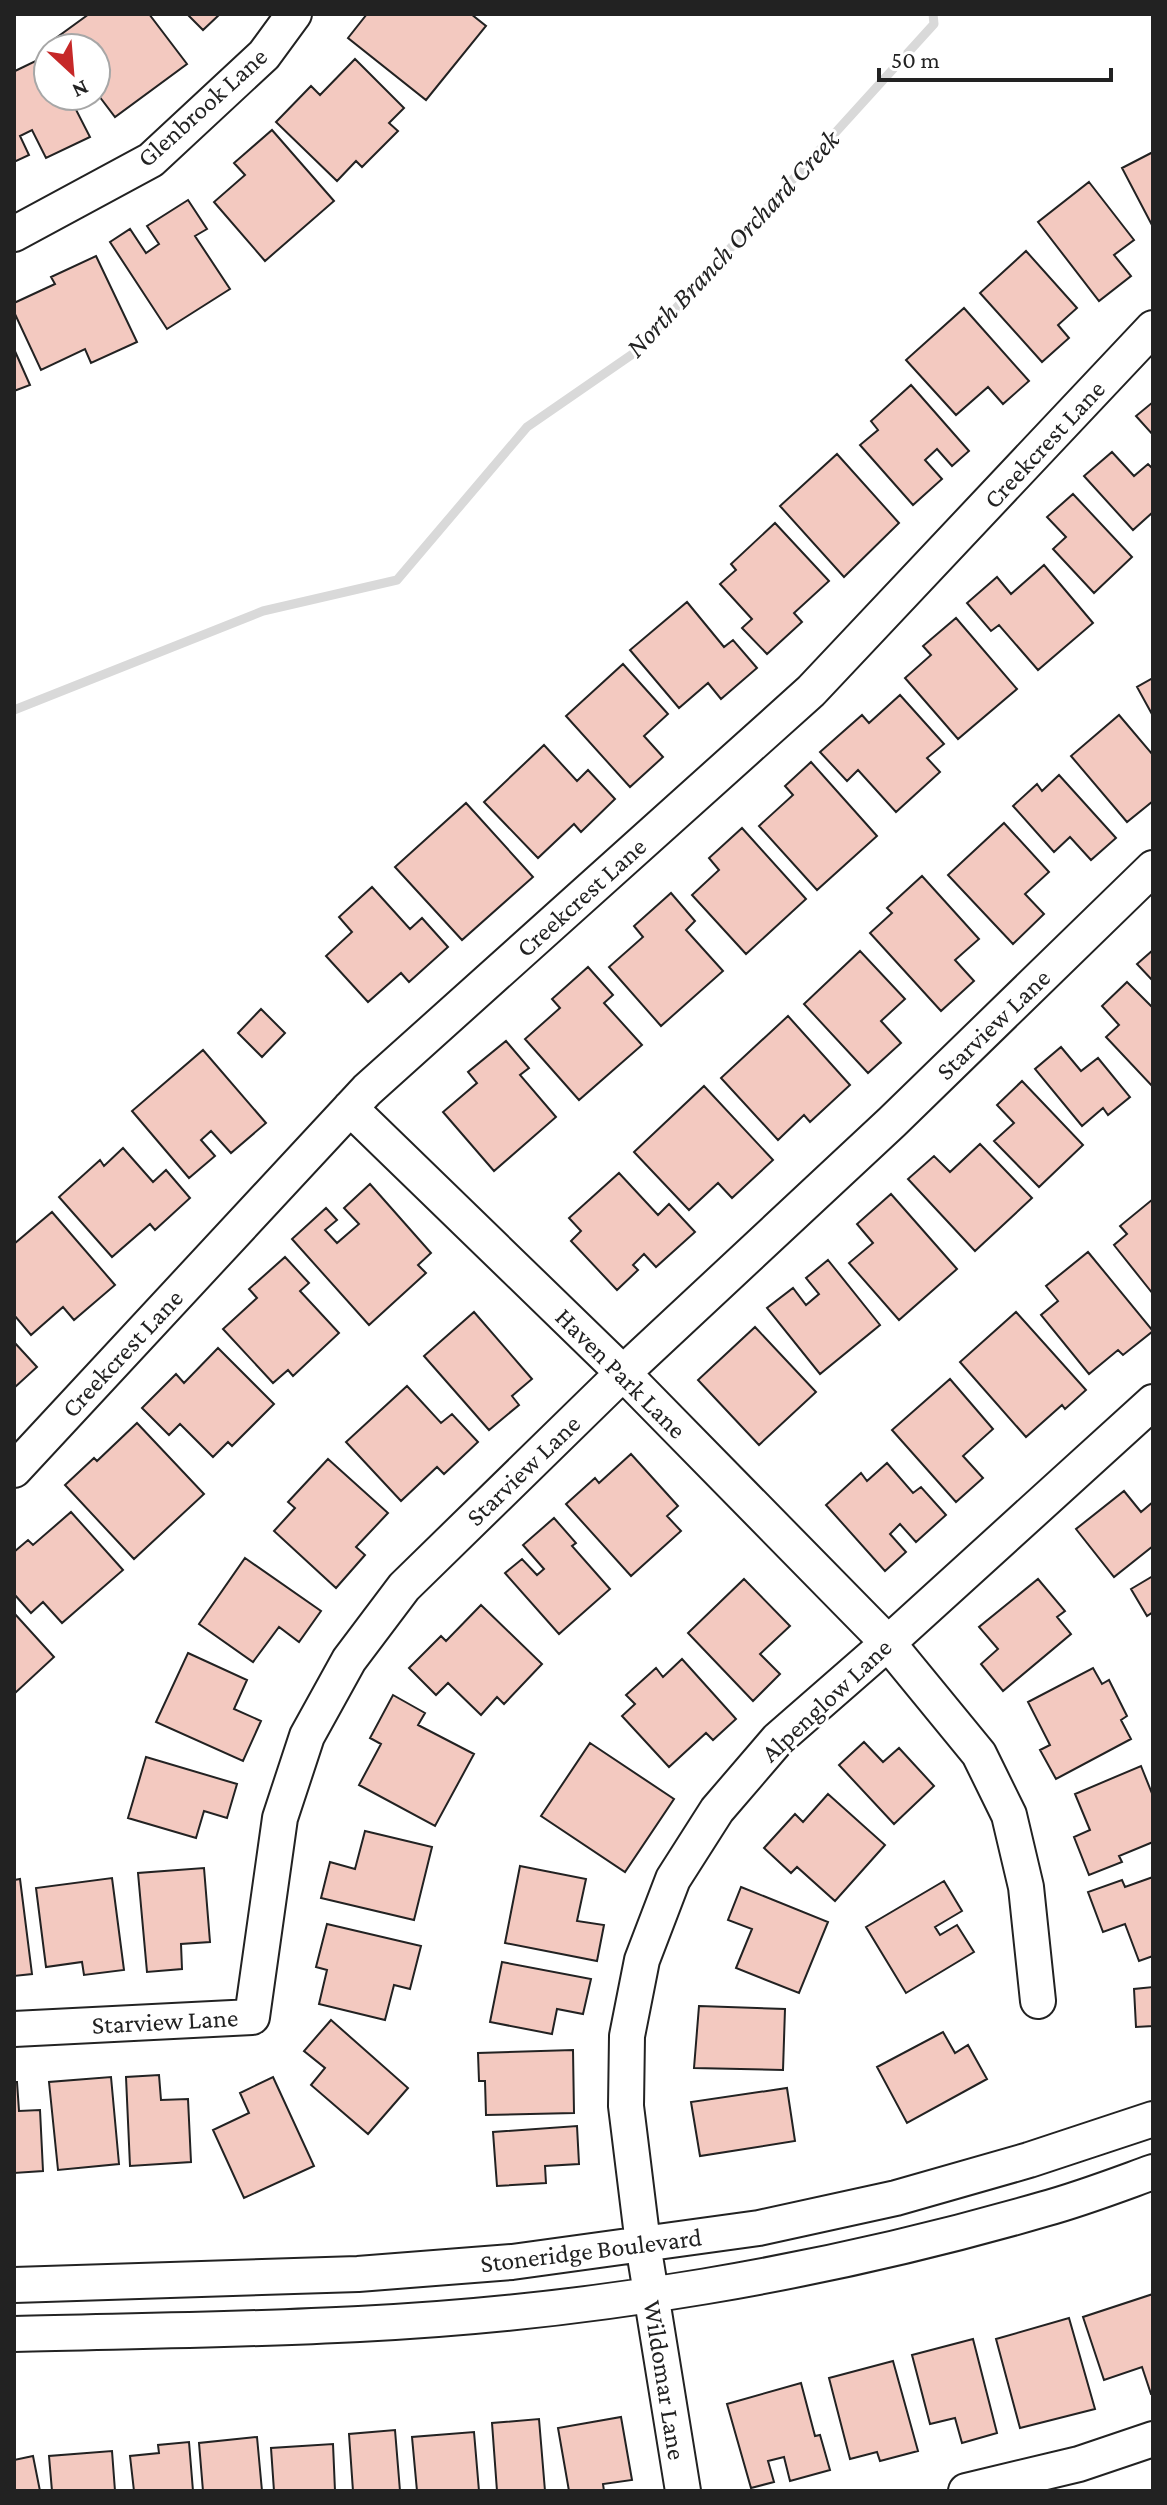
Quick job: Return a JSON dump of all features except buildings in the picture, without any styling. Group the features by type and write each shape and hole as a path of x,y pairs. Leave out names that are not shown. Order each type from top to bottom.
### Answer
{"street":[{"name":"Glenbrook Lane","path":"14,234 151,160 264,55 294,14"},
{"name":"Creekcrest Lane","path":"14,1470 350,1108 811,691 1153,328"},
{"name":"Starview Lane","path":"14,2029 252,2017 280,1818 307,1736 349,1660 404,1587 623,1373 892,1122 1153,868"},
{"name":"Haven Park Lane","path":"350,1108 623,1373 888,1643 979,1754 1009,1815 1026,1887 1038,2001"},
{"name":"Alpenglow Lane","path":"647,2269 626,2106 627,2036 642,1960 673,1879 717,1810 778,1739 1152,1405"},
{"name":"Stoneridge Boulevard","path":"14,2334 361,2324 525,2310 759,2228 896,2198 1029,2160 1153,2119"},
{"name":"Stoneridge Boulevard","path":"14,2285 358,2274 512,2262 771,2274 911,2245 1046,2209 1153,2172"},
{"name":"Wildomar Lane","path":"647,2269 683,2491"},
{"path":"966,2491 1079,2464 1153,2439"}],"waterway":[{"name":"North Branch Orchard Creek","path":"14,710 263,611 397,580 527,427 637,351 934,24 933,14"}]}
